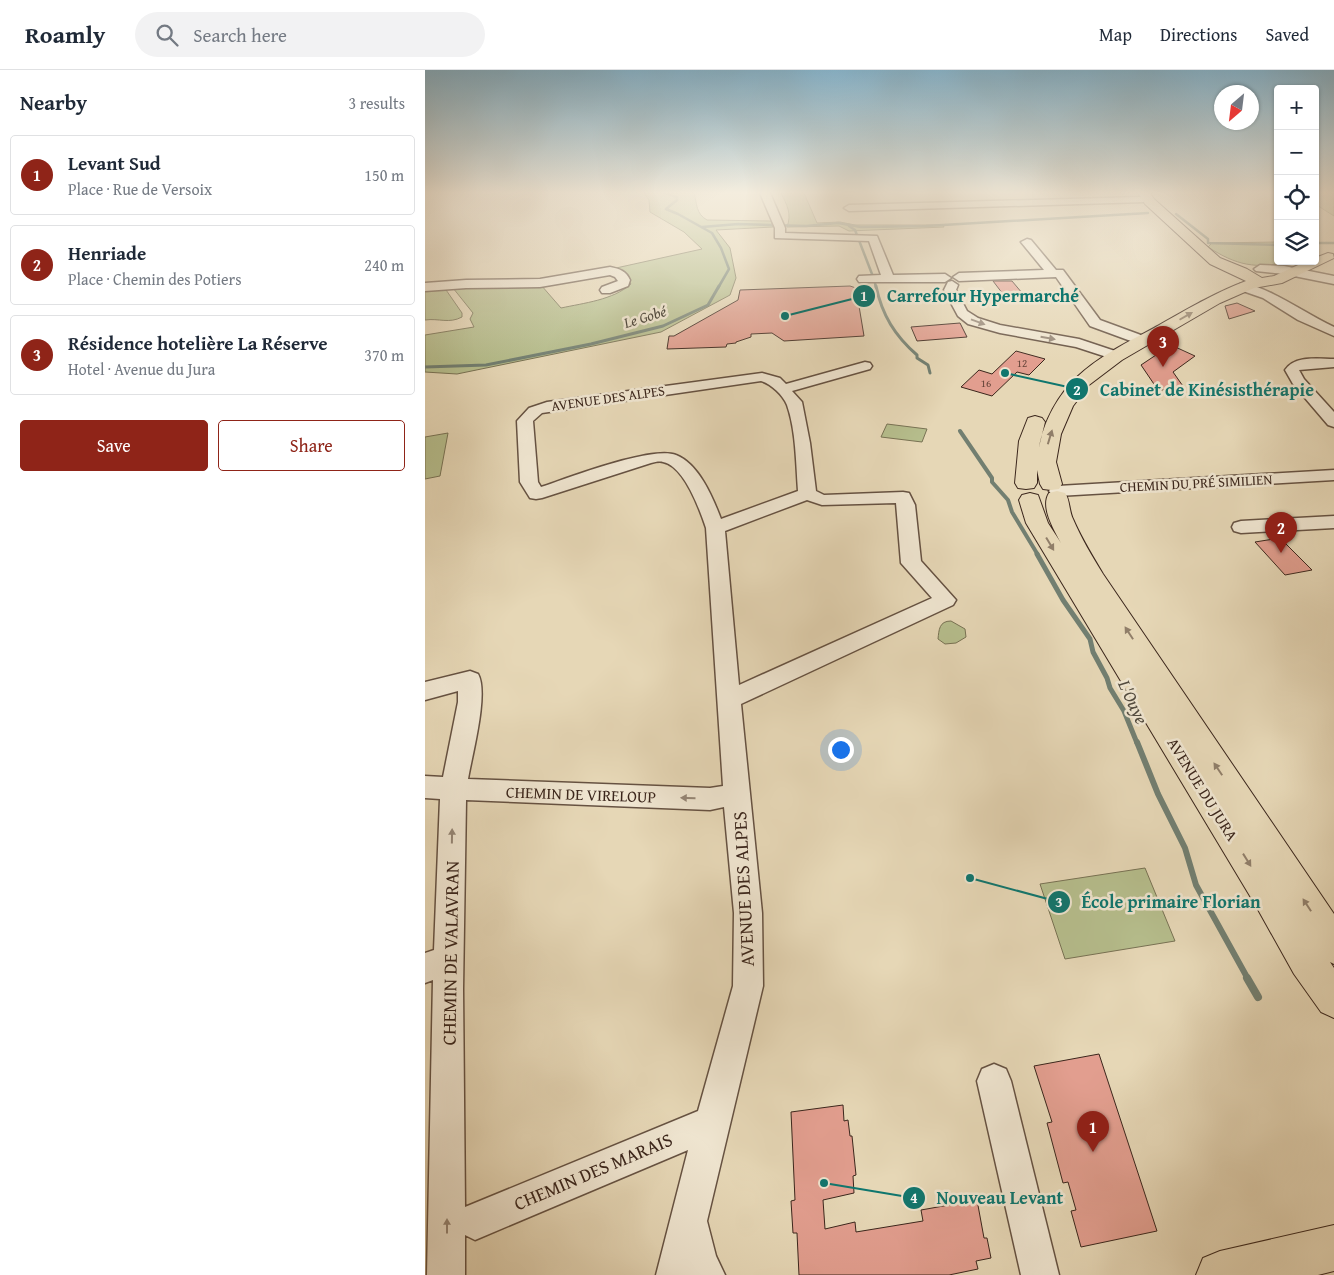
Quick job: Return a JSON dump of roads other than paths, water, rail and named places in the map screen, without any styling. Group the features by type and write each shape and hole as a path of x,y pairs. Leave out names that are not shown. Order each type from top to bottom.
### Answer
{"main road":[{"path":"1187,249 1190,256 1203,269"},
{"path":"1197,249 1240,278 1277,280 1326,257"},
{"path":"1202,249 1215,261 1240,278 1291,265"},
{"name":"AVENUE DU JURA","path":"1240,278 1125,334 1083,381 1057,417 1046,452 1044,491 1037,523 1268,894 1290,936 1310,968 1334,999"},
{"name":"AVENUE DU JURA","path":"1240,278 1215,300 1144,341 1108,353 1067,377 1045,403 1029,441 1044,491 1056,504 1064,526 1093,578 1334,946"},
{"path":"1221,1275 1334,1248"}],"street":[{"path":"877,249 888,278"},
{"path":"1034,249 1056,273 1095,323 1144,341"},
{"path":"425,287 466,284 540,283 610,271 618,272 624,282 606,290"},
{"path":"1240,278 1296,272 1334,282"},
{"path":"863,279 952,280 1056,273"},
{"path":"1240,278 1309,320 1334,332"},
{"path":"952,280 950,290 962,313 978,323 1073,342 1108,353"},
{"path":"1277,280 1334,282"},
{"path":"1334,363 1302,364 1294,367 1292,370 1298,381 1334,422"},
{"path":"783,389 865,366"},
{"name":"AVENUE DES ALPES","path":"675,1275 712,1122 748,986 747,913 715,528 706,500 681,466 673,459 663,456 649,458 536,494 529,482 525,421 527,416 537,409 547,406 743,378 762,377 775,381 794,402 807,494"},
{"name":"CHEMIN DU PRÉ SIMILIEN","path":"1044,491 1334,475"},
{"path":"715,528 807,494 822,500 903,497 911,564 946,600 730,699"},
{"path":"1241,527 1334,522"},
{"name":"CHEMIN DE VALAVRAN","path":"425,692 470,680 469,702 439,788 437,964 446,1275"},
{"name":"CHEMIN DE VIRELOUP","path":"439,788 710,799 737,794"},
{"path":"994,1081 1040,1275"},
{"name":"CHEMIN DES MARAIS","path":"475,1221 712,1122"},
{"name":"AVENUE DES ALPES","path":"689,1223 699,1264 706,1275"}],"waterway":[{"name":"Le Gobé","path":"718,288 729,269 721,249"},
{"name":"L'Ouye","path":"862,249 872,274"},
{"name":"L'Ouye","path":"875,283 876,288"},
{"name":"Le Gobé","path":"425,367 486,365 591,344 663,326 708,305 719,286"},
{"name":"L'Ouye","path":"876,286 886,316 902,340 917,355 917,358 928,365 930,373"},
{"name":"L'Ouye","path":"960,431 992,478 992,482 1008,500 1012,512 1038,555"},
{"name":"L'Ouye","path":"1037,554 1063,600 1090,639 1093,652 1107,678 1110,688 1124,711 1137,743"},
{"name":"L'Ouye","path":"1137,742 1158,794 1185,848 1196,885 1248,979"},
{"name":"L'Ouye","path":"1247,978 1258,997"}],"place":[{"name":"Carrefour Hypermarché","path":"785,316"},
{"name":"Résidence hotelière La Réserve","path":"1163,367"},
{"name":"Cabinet de Kinésisthérapie","path":"1005,373"},
{"name":"Henriade","path":"1281,553"},
{"name":"École primaire Florian","path":"970,878"},
{"name":"Levant Sud","path":"1093,1152"},
{"name":"Nouveau Levant","path":"824,1183"}]}
